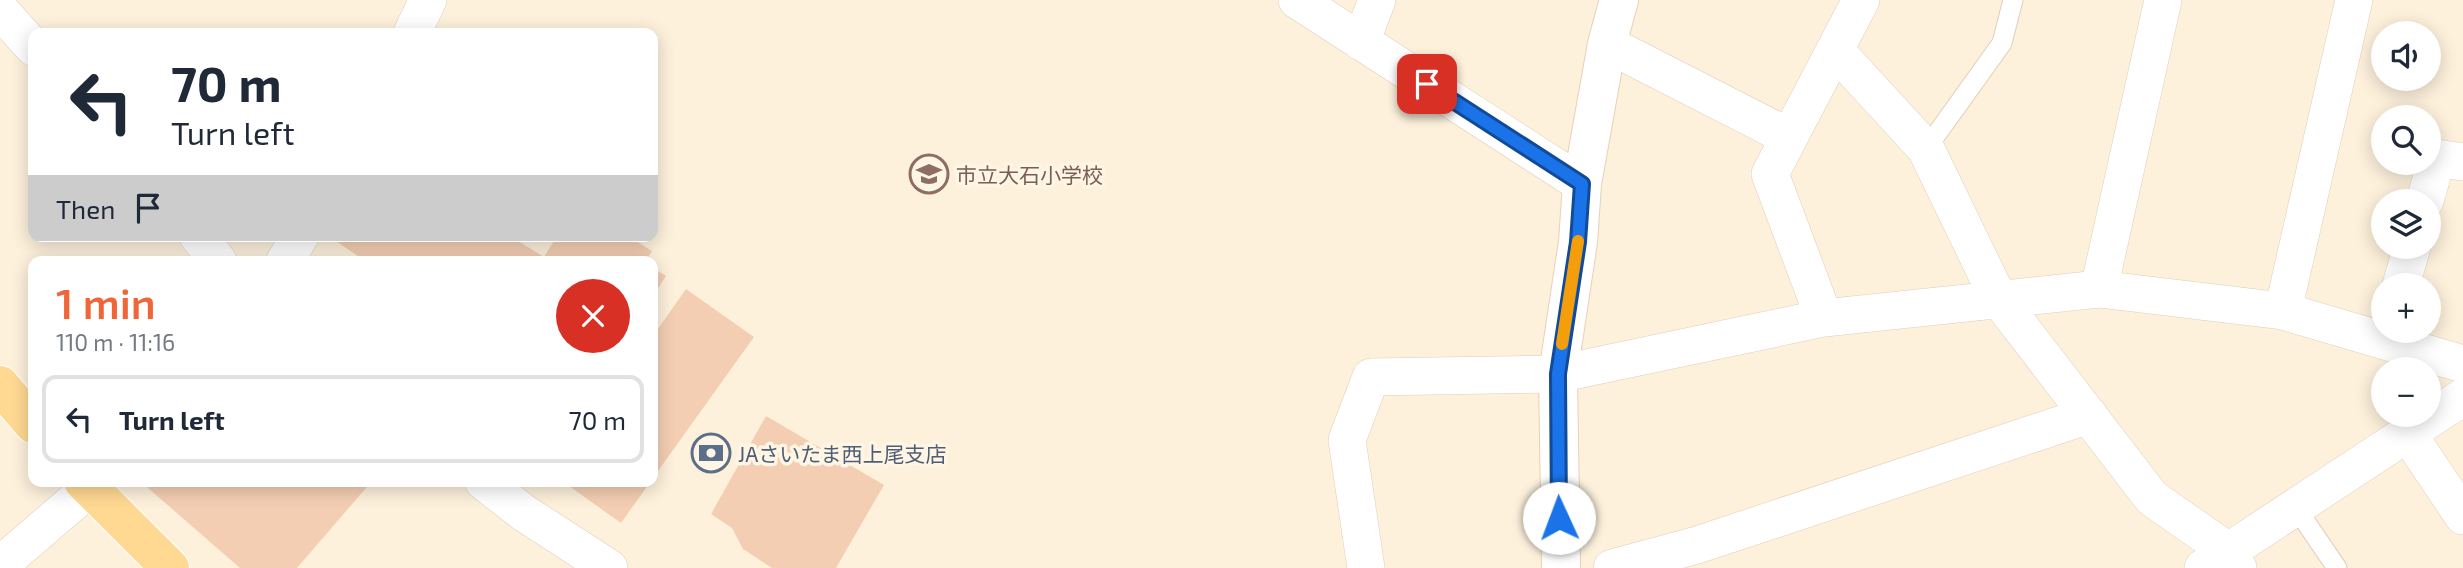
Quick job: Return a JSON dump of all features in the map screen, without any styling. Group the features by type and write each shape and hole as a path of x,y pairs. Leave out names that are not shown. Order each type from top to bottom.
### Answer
{"main road":[{"path":"0,385 28,418"},
{"path":"94,487 170,568"}],"street":[{"path":"414,28 428,0"},
{"path":"1297,0 1582,184"},
{"path":"1361,42 1377,0"},
{"path":"1560,568 1558,374 1578,242 1582,184 1607,44 1619,0"},
{"path":"1824,318 1770,174 1861,0"},
{"path":"2283,311 2354,0"},
{"path":"2099,289 2161,1"},
{"path":"0,10 28,41"},
{"path":"1607,44 1789,137"},
{"path":"1835,50 1926,149 1998,298 2151,498 2223,563 2295,508 2463,397"},
{"path":"2428,189 2437,158 2463,162"},
{"path":"203,242 214,256"},
{"path":"1366,568 1347,440 1371,377 1558,374 1824,318 2099,289 2283,311 2371,332"},
{"path":"2406,343 2463,364"},
{"path":"1612,568 1699,557 2089,415"},
{"path":"2408,434 2463,516"},
{"path":"0,565 88,487"},
{"path":"491,487 524,513 609,568"}],"lane":[{"path":"1926,149 2002,43 2014,0"},
{"path":"2295,508 2337,568"}],"building":[{"path":"337,242 520,242 542,256 358,256"},
{"path":"553,242 638,242 652,251 649,256 545,256"},
{"path":"658,271 666,276 658,288"},
{"path":"686,289 754,337 658,471 658,329"},
{"path":"766,416 884,485 836,568 772,568 743,549 732,528 711,514"},
{"path":"147,487 367,487 297,568 240,568"},
{"path":"570,487 647,487 621,523"}],"slow traffic":[{"path":"1562,344 1578,241"}],"place":[{"name":"市立大石小学校","path":"929,174"},
{"name":"JAさいたま西上尾支店","path":"711,453"}],"route":[{"path":"1427,84 1582,184 1578,242 1558,374 1559,518"}]}
